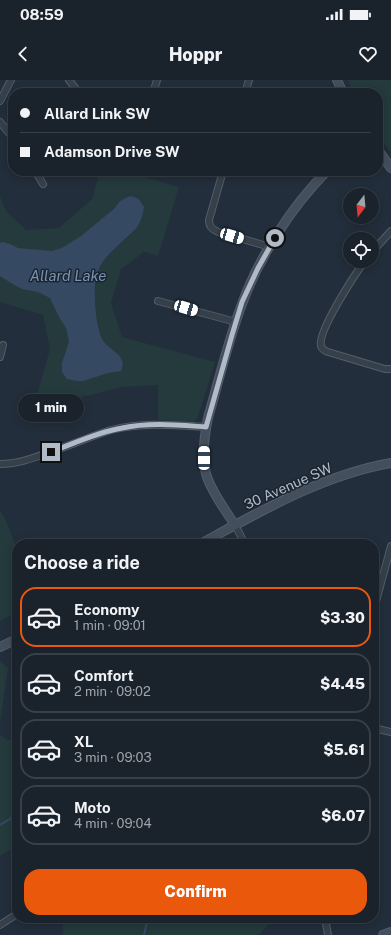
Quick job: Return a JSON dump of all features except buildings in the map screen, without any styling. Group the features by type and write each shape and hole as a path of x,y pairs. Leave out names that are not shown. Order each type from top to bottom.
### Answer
{"street":[{"path":"0,101 11,80"},
{"path":"69,80 75,88"},
{"path":"0,122 8,132"},
{"path":"383,157 391,168"},
{"path":"38,176 42,184"},
{"path":"222,176 209,220 210,227 218,232 270,247"},
{"path":"242,539 213,490 207,476 204,458 206,427 242,302 261,262 280,230 302,200 323,176"},
{"path":"379,244 391,231"},
{"path":"359,268 334,310 322,336 321,345 323,349 328,352 385,369 391,369"},
{"path":"158,300 236,322"},
{"path":"0,357 3,346"},
{"path":"0,464 29,459 93,436 122,428 153,424 206,427"},
{"name":"30 Avenue SW","path":"209,539 295,494 341,476 391,464"},
{"path":"379,590 391,546"},
{"path":"0,646 12,641"},
{"path":"379,729 391,732"},
{"path":"0,925 12,919"},
{"path":"326,923 328,935"},
{"path":"383,935 391,932"}],"green space":[{"path":"348,80 391,80 391,153 383,142 383,88 351,88"},
{"path":"99,176 141,176 179,187 158,256 144,252 121,269 111,303 122,337 215,362 198,417 193,422 158,420 158,385 123,387 33,409 50,349 43,315 0,302 0,196 6,211 26,230 59,228 92,199"},
{"path":"0,511 4,516 13,539 12,539 12,615 0,621"},
{"path":"0,661 8,668 0,724"},
{"path":"0,735 8,740 12,740 12,849 0,856"},
{"path":"63,923 270,923 258,935 61,935 63,932"}],"water":[{"name":"Allard Lake","path":"130,196 138,199 144,207 141,220 135,229 102,262 95,285 95,306 97,323 101,337 107,345 118,354 121,358 123,366 121,371 108,373 83,381 67,379 62,372 62,363 69,342 66,328 50,298 38,292 22,289 0,276 0,243 3,242 18,248 52,251 62,248 81,236 114,209 120,201"}],"waterway":[{"path":"0,825 12,816"},
{"path":"144,935 147,923"}],"route":[{"path":"51,452 104,432 140,425 153,424 206,427 242,302 258,268 275,238"}]}
